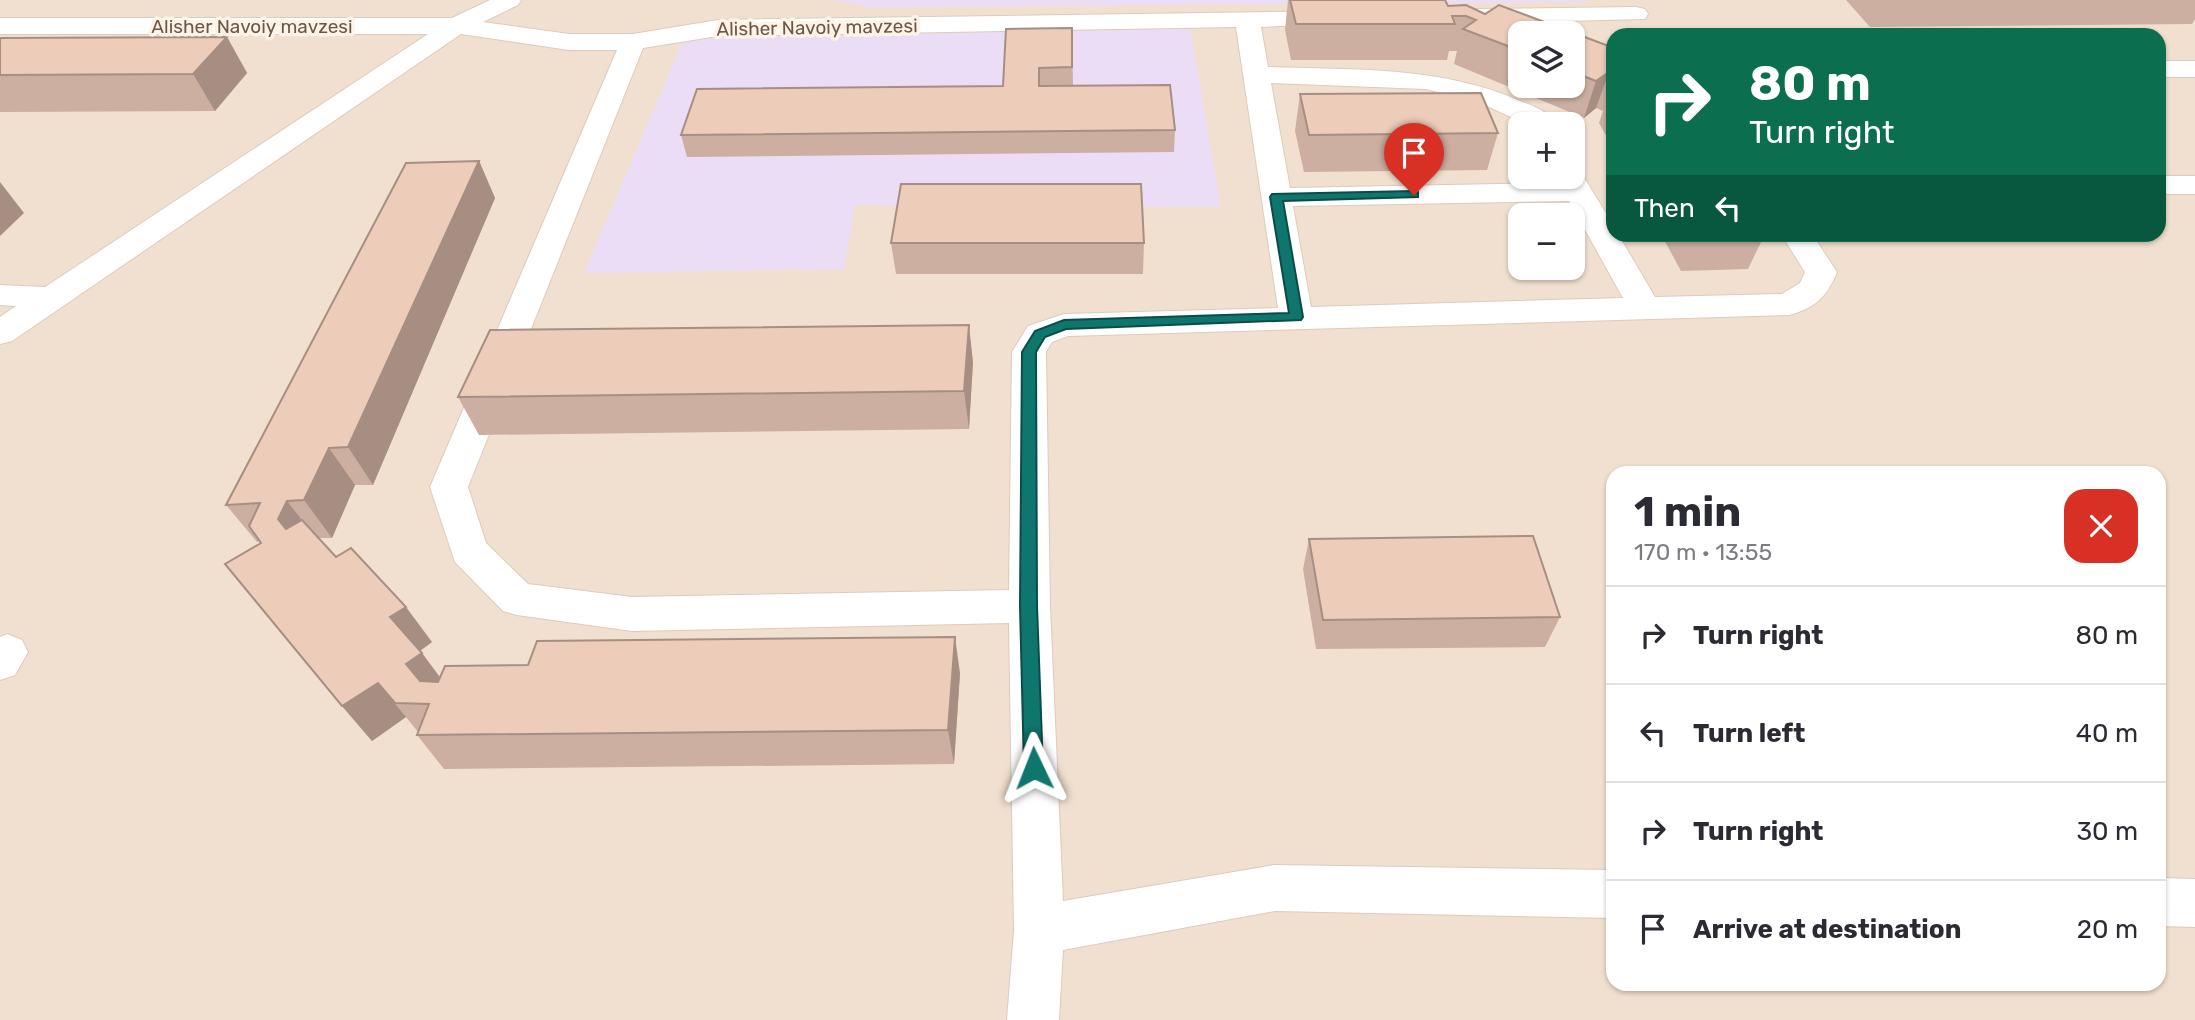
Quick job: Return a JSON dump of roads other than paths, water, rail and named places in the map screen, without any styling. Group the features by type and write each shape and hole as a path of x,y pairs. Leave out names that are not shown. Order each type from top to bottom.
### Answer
{"street":[{"path":"0,333 456,26 509,0"},
{"path":"1455,16 1631,7 1647,28"},
{"name":"Alisher Navoiy mavzesi","path":"0,26 456,26 569,42 633,42 718,28 1358,18"},
{"path":"1247,19 1296,317"},
{"path":"633,42 449,488 469,551 517,599 632,614 1028,606"},
{"path":"2166,69 2195,69"},
{"path":"1256,75 1426,81 1485,95 1523,112"},
{"path":"2166,185 2195,185"},
{"path":"1276,197 1508,187"},
{"path":"1578,189 1606,239"},
{"path":"1608,242 1645,308"},
{"path":"1033,1020 1040,930 1028,606 1029,352 1040,334 1064,325 1789,304 1814,289 1821,272 1801,242"},
{"path":"0,295 50,298"},
{"path":"1040,930 1275,888 1606,894"},
{"path":"2166,902 2195,903"}]}
